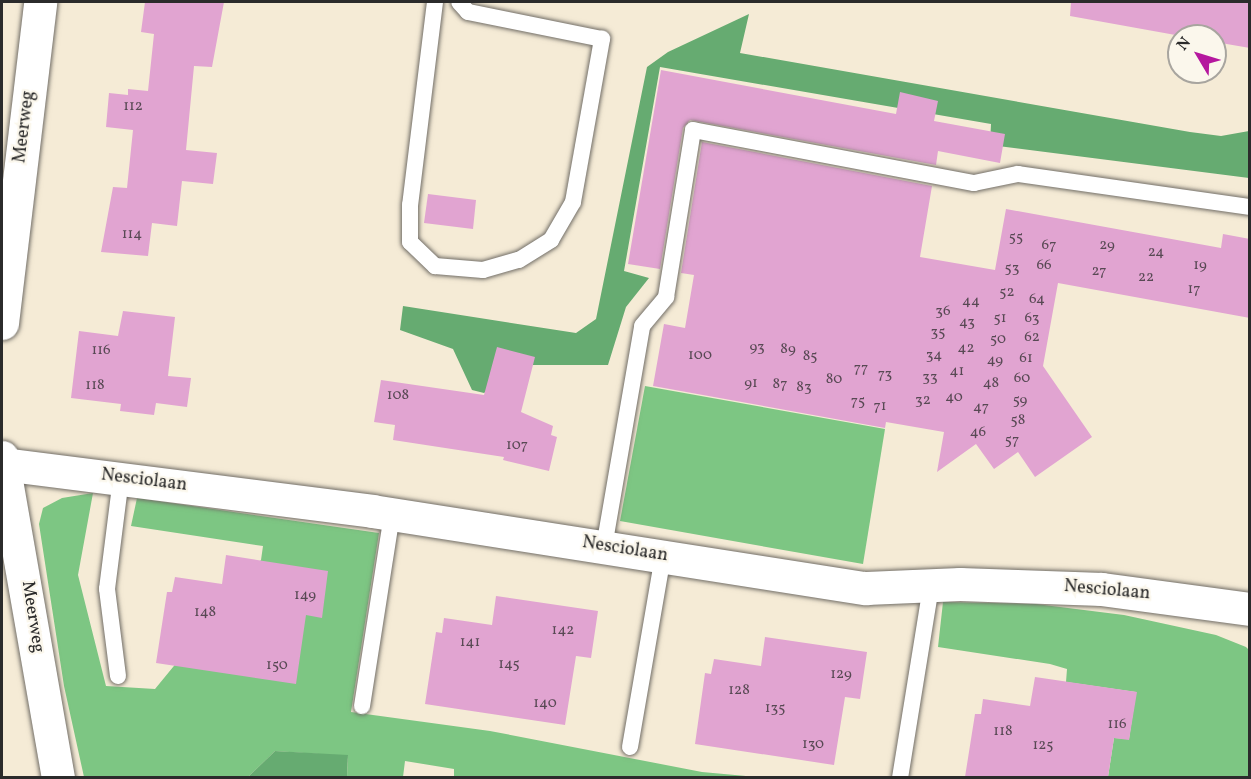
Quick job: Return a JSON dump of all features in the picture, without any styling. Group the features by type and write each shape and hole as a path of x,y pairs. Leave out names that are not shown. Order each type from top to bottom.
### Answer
{"street":[{"name":"Meerweg","path":"2,323 40,2"},
{"name":"Meerweg","path":"2,461 58,777"},
{"name":"Nesciolaan","path":"2,461 392,514 866,588 931,586 1102,589 1250,609"}],"lane":[{"path":"435,2 410,205 410,242 435,266 483,270 519,260 551,240 573,202 602,39 468,12 459,2"},
{"path":"604,547 642,326 666,297 693,130 974,183 1018,174 1250,207"},
{"path":"118,676 107,589 121,478"},
{"path":"362,706 392,514"},
{"path":"630,747 663,556"},
{"path":"900,777 931,586"}],"green space":[{"path":"749,14 740,53 1190,132 1221,136 1249,131 1249,178 990,145 991,124 660,67 624,271 649,278 626,307 608,365 525,365 484,393 472,390 453,349 400,330 403,306 576,333 596,319 647,67 668,52"},
{"path":"645,386 885,429 863,564 620,521"},
{"path":"93,493 78,575 106,686 155,689 261,560 263,546 131,526 137,498 379,533 351,712 490,731 702,772 757,777 454,778 454,769 405,761 403,777 347,777 348,756 275,751 248,777 84,777 64,686 39,524 43,508 62,498"},
{"path":"943,602 1036,604 1124,615 1216,635 1246,647 1250,651 1249,777 1108,777 1114,738 1129,739 1136,692 1066,682 1067,669 1050,664 938,647"},
{"path":"275,751 348,755 347,777 248,777"}],"building":[{"path":"145,2 224,2 212,67 194,66 186,150 217,153 213,184 182,181 177,226 152,223 148,256 101,252 113,187 127,188 133,130 106,127 109,93 128,95 128,89 148,91 154,34 141,32"},
{"path":"1071,2 1250,2 1250,48 1227,44 1227,24 1167,24 1167,33 1070,16"},
{"path":"661,70 896,114 900,92 938,101 934,121 1005,134 1000,163 938,151 936,165 690,120 683,128 660,269 628,264"},
{"path":"702,142 932,186 920,257 995,270 1006,209 1221,248 1223,234 1250,239 1250,318 1058,283 1043,366 1092,437 1035,477 1018,452 994,469 976,444 937,472 944,432 886,422 885,428 653,386 664,324 685,328 694,275 681,273"},
{"path":"428,194 476,200 473,229 424,223"},
{"path":"123,311 175,317 168,376 191,378 187,407 156,403 154,415 120,411 121,404 71,398 79,331 118,336"},
{"path":"497,347 535,357 521,412 553,426 551,435 557,437 549,471 503,460 504,457 393,440 395,425 374,422 381,380 484,395"},
{"path":"226,555 328,571 322,618 306,615 296,684 156,663 167,592 172,592 175,577 222,584"},
{"path":"496,596 598,611 591,658 576,656 565,725 425,704 436,632 442,633 444,618 492,625"},
{"path":"765,637 867,652 860,699 845,697 834,765 695,744 705,673 711,674 714,659 761,666"},
{"path":"1035,677 1137,692 1129,740 1114,738 1108,777 965,777 975,714 981,714 983,699 1030,706"}]}
